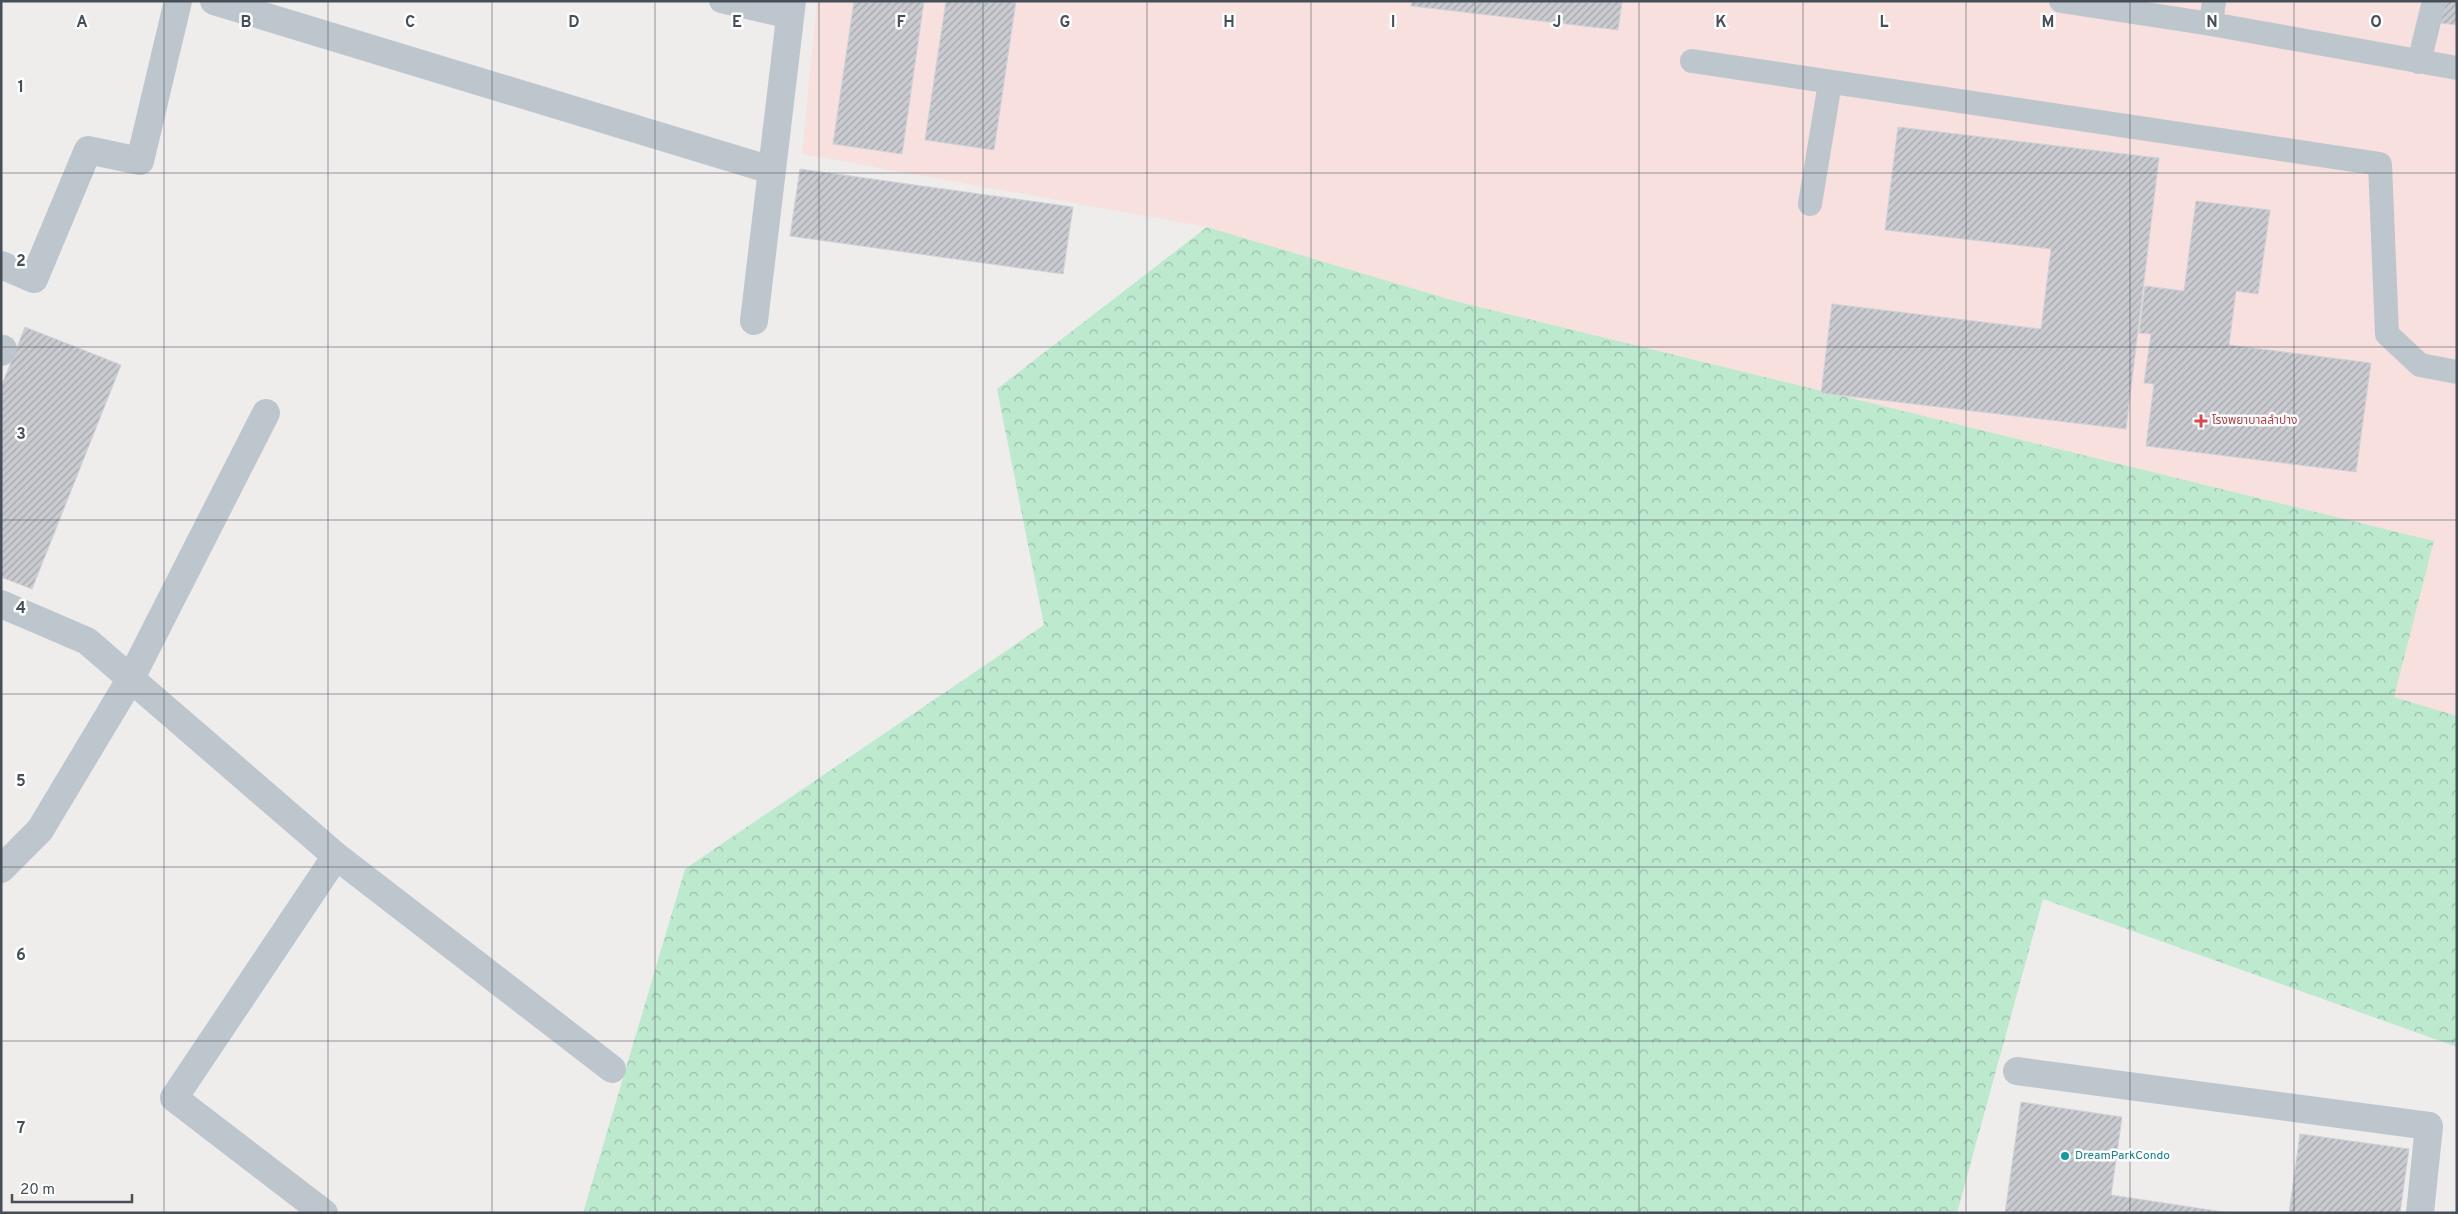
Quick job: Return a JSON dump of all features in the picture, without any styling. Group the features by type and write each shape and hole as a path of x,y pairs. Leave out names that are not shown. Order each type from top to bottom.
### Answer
{"street":[{"path":"1,265 34,279 88,150 140,161 178,1"},
{"path":"214,1 771,170"},
{"path":"754,321 791,9"},
{"path":"1,869 40,830 130,680 266,412"},
{"path":"1,604 87,641 336,856 612,1069"},
{"path":"324,1213 174,1098 336,856"},
{"path":"2016,1071 2429,1126 2420,1213"}],"lane":[{"path":"721,1 791,9"},
{"path":"2061,1 2213,12 2419,62 2457,68"},
{"path":"2419,62 2434,1"},
{"path":"1692,61 2380,164 2387,334 2420,365 2457,372"},
{"path":"1810,204 1830,83"}],"shaded area":[{"name":"โรงพยาบาลลำปาง","path":"817,1 2457,1 2457,716 2394,697 2434,541 1455,301 1207,227 802,154"}],"green space":[{"path":"1207,227 1455,301 2434,541 2394,697 2457,716 2457,1047 2043,899 1957,1213 583,1213 685,869 1044,625 997,389"}],"building":[{"path":"854,1 924,1 902,154 833,144"},
{"path":"946,1 1016,1 994,150 925,140"},
{"path":"1412,1 1622,1 1618,30 1411,6"},
{"path":"2443,1 2457,1 2457,25 2440,23"},
{"path":"1898,127 2159,158 2126,429 1821,393 1832,304 2041,329 2051,249 1885,230"},
{"path":"800,169 1073,207 1063,274 790,236"},
{"path":"2196,201 2270,210 2258,294 2236,291 2229,345 2371,363 2356,472 2146,446 2154,384 2144,383 2151,334 2139,333 2145,286 2184,291"},
{"path":"25,327 121,365 32,589 1,577 1,387"},
{"name":"DreamParkCondo","path":"2021,1102 2122,1117 2111,1195 2230,1213 2005,1213"},
{"path":"2300,1134 2409,1149 2400,1213 2289,1213"}],"place":[{"name":"โรงพยาบาลลำปาง","path":"2201,421"},
{"name":"DreamParkCondo","path":"2065,1156"}]}
